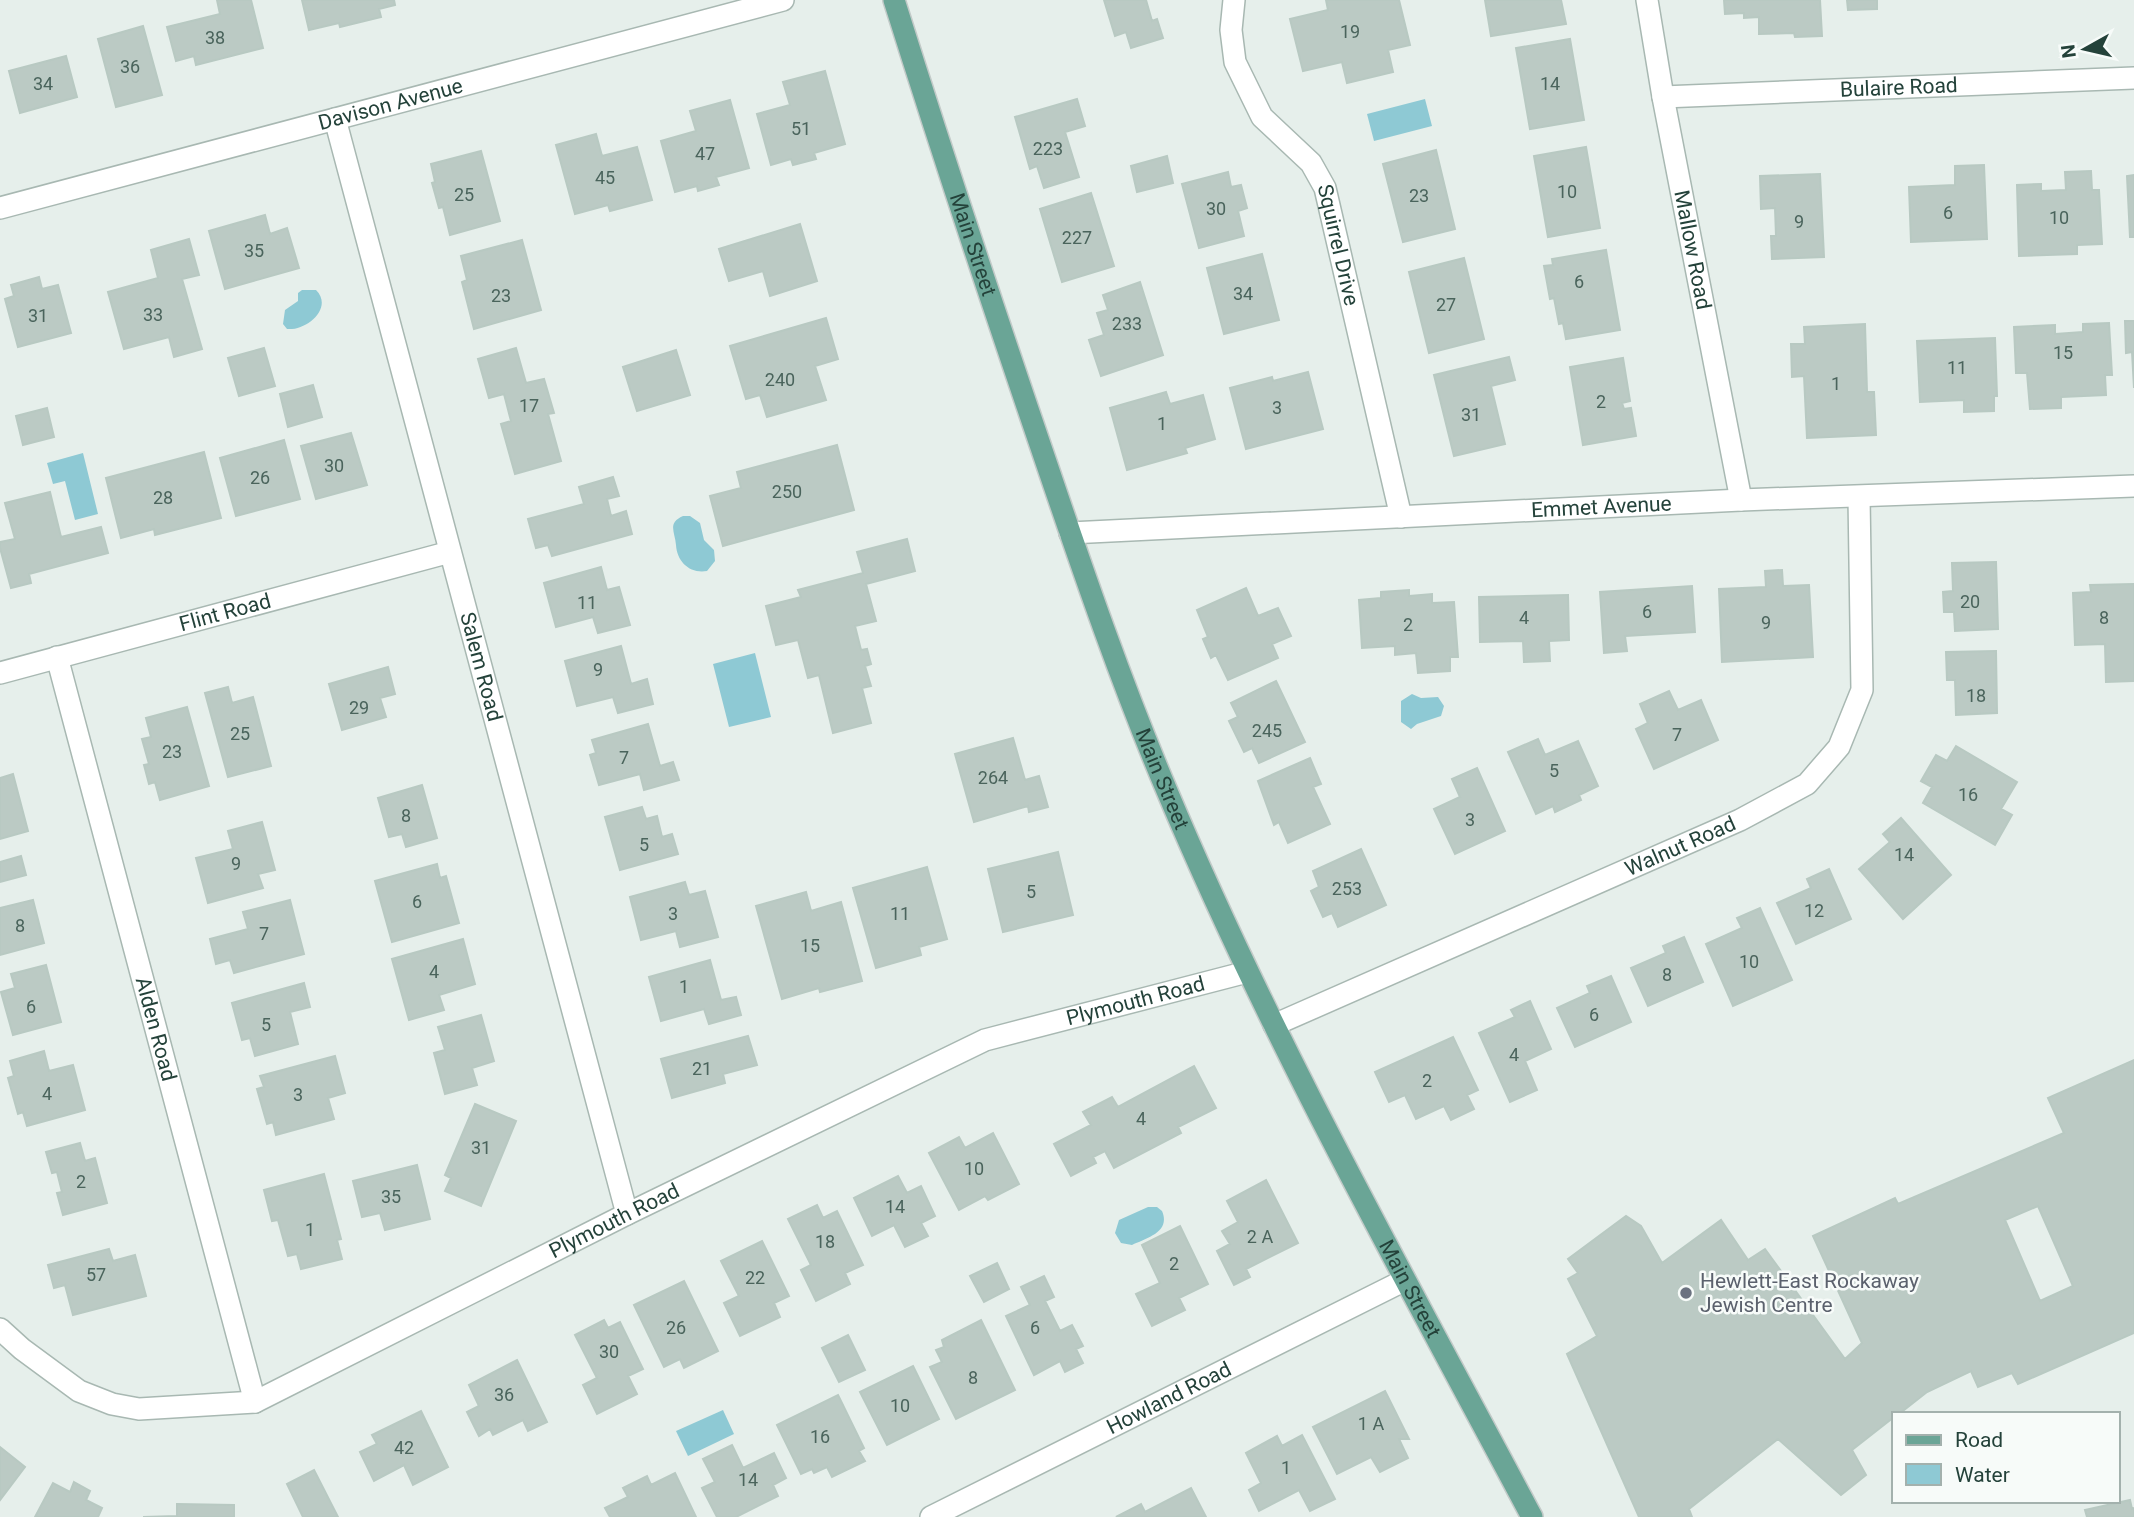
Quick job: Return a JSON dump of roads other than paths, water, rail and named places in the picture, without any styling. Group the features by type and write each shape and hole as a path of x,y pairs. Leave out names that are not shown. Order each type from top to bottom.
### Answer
{"main road":[{"name":"Main Street","path":"894,0 980,272 1070,533 1162,780 1247,972 1274,1026 1405,1280 1532,1517"}],"street":[{"name":"Davison Avenue","path":"0,208 783,0"},
{"name":"Squirrel Drive","path":"1234,0 1231,30 1235,62 1262,117 1311,163 1325,188 1401,517"},
{"name":"Mallow Road","path":"1647,0 1663,97 1741,500"},
{"name":"Bulaire Road","path":"1663,97 2134,78"},
{"name":"Salem Road","path":"335,120 627,1214"},
{"name":"Emmet Avenue","path":"1070,533 1741,500 2134,486"},
{"name":"Walnut Road","path":"1274,1026 1740,820 1807,784 1839,747 1862,690 1859,497"},
{"name":"Flint Road","path":"0,673 450,552"},
{"name":"Alden Road","path":"57,657 255,1402"},
{"name":"Plymouth Road","path":"0,1329 22,1349 79,1391 112,1404 139,1409 255,1402 627,1214 985,1040 1247,972"},
{"name":"Howland Road","path":"931,1517 1405,1280"}],"water":[{"path":"1425,99 1432,126 1374,141 1367,114"},
{"path":"302,290 316,290 321,297 320,311 302,326 287,329 283,324 285,310 298,301 298,293"},
{"path":"83,453 98,514 75,520 65,481 53,484 47,463"},
{"path":"683,516 690,516 700,523 704,540 714,550 715,561 707,571 690,569 679,557 673,525"},
{"path":"755,653 771,717 729,727 713,664"},
{"path":"1412,694 1421,698 1438,697 1444,706 1441,716 1417,724 1411,729 1401,722 1401,701"},
{"path":"1148,1207 1157,1207 1162,1211 1164,1218 1160,1229 1132,1245 1121,1243 1115,1233 1119,1220"},
{"path":"723,1410 734,1434 688,1456 676,1431"}],"place":[{"name":"Hewlett-East Rockaway Jewish Centre","path":"1686,1293"}]}
